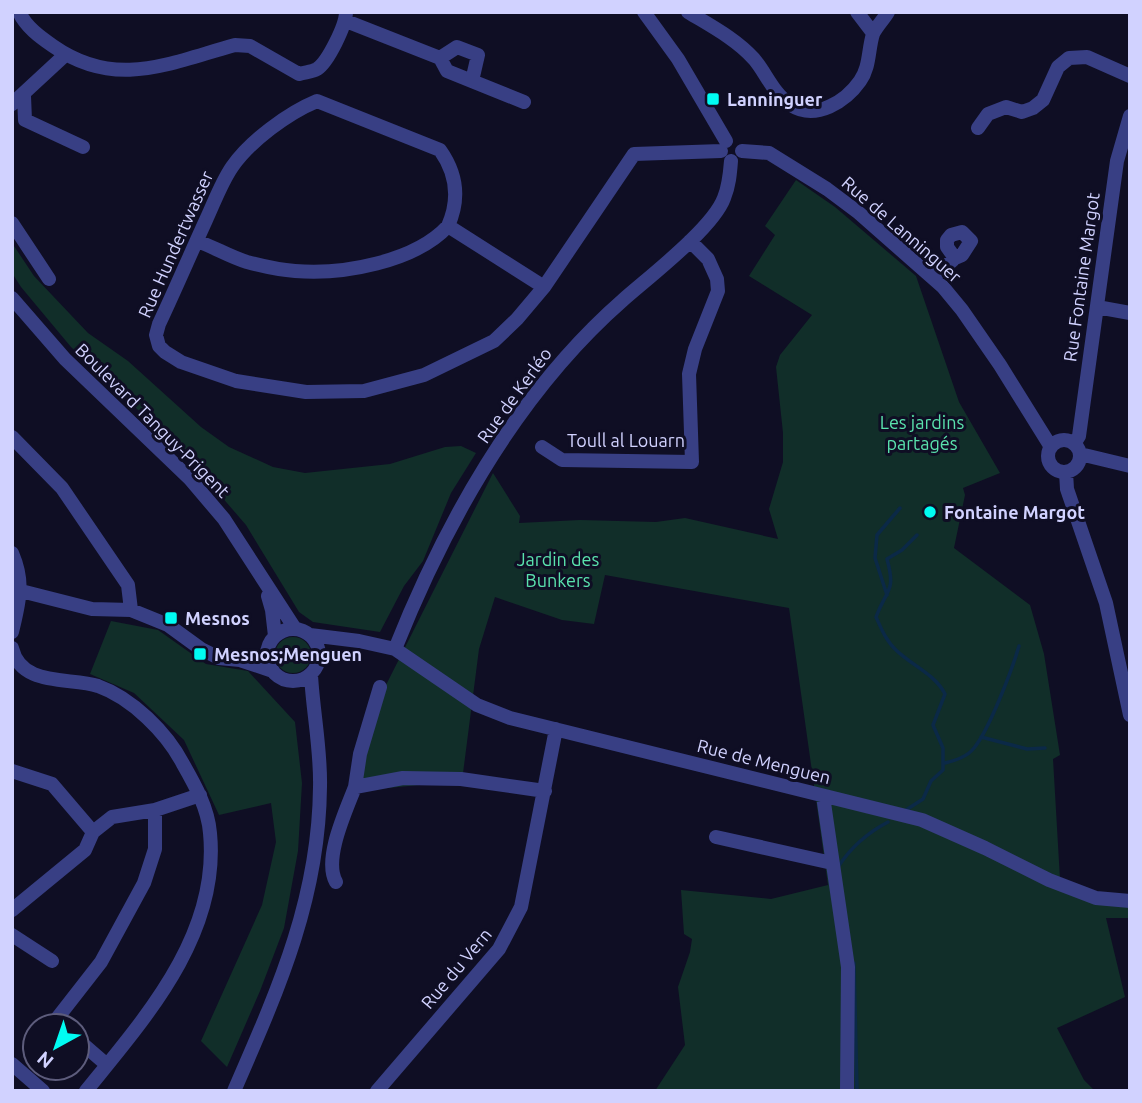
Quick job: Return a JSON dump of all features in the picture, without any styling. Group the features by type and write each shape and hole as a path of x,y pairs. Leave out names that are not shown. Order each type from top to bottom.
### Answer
{"street":[{"path":"19,12 39,36 65,55 99,68 127,71 149,69 235,45 250,47 299,74 316,69 325,60 346,16 440,58 447,71 524,102"},
{"path":"645,12 678,59 726,151"},
{"path":"688,12 730,38 753,58 778,93 791,105 803,110 817,111 832,106 849,94 862,79 873,33 888,12"},
{"path":"857,12 873,33"},
{"path":"440,58 457,47 478,55 472,81"},
{"path":"65,55 18,100 25,120 83,147"},
{"path":"978,128 988,114 1006,107 1022,111 1033,108 1043,100 1058,67 1069,58 1087,57 1130,76"},
{"name":"Rue Hundertwasser","path":"448,226 456,209 452,167 440,150 317,101 295,110 268,131 234,164 226,176 159,324 156,335 159,346 181,362 236,382 306,392 364,391 424,375 494,341 517,319 544,287 634,154 726,151"},
{"name":"Rue Fontaine Margot","path":"1077,449 1117,161 1130,116"},
{"name":"Rue de Lanninguer","path":"726,151 739,159 742,151 769,153 827,189 859,213 933,278 962,310 1051,447"},
{"name":"Rue de Kerléo","path":"395,649 469,493 522,412 591,328 690,241 724,200 726,151"},
{"path":"12,223 49,279"},
{"path":"197,241 245,261 295,271 349,270 381,263 411,251 443,232 448,226 544,287"},
{"name":"Toull al Louarn","path":"542,447 562,460 692,462 689,374 695,349 718,291 717,279 708,259 690,241"},
{"path":"933,278 955,258"},
{"name":"Boulevard Tanguy-Prigent","path":"12,298 65,359 190,480 223,519 294,627"},
{"path":"1097,307 1130,313"},
{"path":"12,437 62,488 128,585 131,610"},
{"path":"1077,449 1076,466 1066,471 1056,469 1049,462 1051,447 1059,441 1130,466"},
{"path":"1066,471 1067,489 1106,603 1130,715"},
{"path":"12,553 22,591 12,632"},
{"name":"Boulevard Tanguy-Prigent","path":"260,575 272,610 273,640"},
{"path":"22,591 92,609 131,610 168,625 201,649 219,658 240,660 272,671 290,681 304,679 311,675 317,666 319,648 310,635"},
{"path":"240,660 273,640 284,629 294,627 310,635 395,649"},
{"path":"272,671 268,658 273,640"},
{"path":"320,656 350,641"},
{"path":"12,648 23,668 42,678 99,687 132,705 158,726 177,752 200,795 210,833 208,878 199,921 186,953 163,991 86,1091"},
{"name":"Rue de Menguen","path":"395,649 477,705 510,718 922,820 1049,880 1096,898 1130,901"},
{"path":"234,1091 278,991 306,901 315,852 320,785 311,675"},
{"path":"290,681 313,707"},
{"path":"336,882 331,873 337,837 355,787 360,754 380,687"},
{"name":"Rue du Vern","path":"377,1091 509,933 521,907 556,729"},
{"path":"12,771 52,784 93,832"},
{"path":"355,787 403,778 461,779 545,791"},
{"path":"12,910 85,850 93,832 112,817 155,810 200,795"},
{"path":"823,796 848,967 847,1091"},
{"path":"62,1012 101,962 144,883 155,849 155,810"},
{"path":"716,837 832,863"},
{"path":"12,935 52,961"},
{"path":"91,1051 107,1065"},
{"path":"12,1064 43,1091"}],"green space":[{"path":"796,180 835,207 916,276 959,402 1000,473 963,488 965,495 954,548 1030,605 1044,654 1060,755 1053,759 1060,879 1084,891 1130,898 1130,918 1106,918 1125,997 1057,1028 1084,1080 1095,1091 655,1091 685,1045 678,987 692,939 684,934 681,890 771,899 828,885 789,608 605,575 594,624 562,620 495,597 479,649 462,781 356,791 386,685 493,473 520,516 519,523 580,520 656,522 685,518 778,539 769,509 783,462 783,433 776,367 780,355 812,315 749,276 775,235 765,226"},
{"path":"12,243 34,276 88,333 128,361 201,427 229,447 273,467 305,473 390,464 445,447 461,446 476,453 451,493 423,561 404,586 380,632 313,622 299,612 246,525 201,473 152,423 71,347 21,287 12,273"},
{"path":"111,621 158,630 206,664 248,671 295,722 302,783 298,851 284,928 227,1067 201,1041 262,905 276,842 271,803 219,815 184,740 134,693 90,674"},
{"path":"293,637 306,642 311,655 306,668 293,673 280,668 275,655 280,642"}],"waterway":[{"path":"887,595 875,558 877,535 900,508"},
{"path":"906,810 923,799 931,781 943,770 943,748 933,725 945,694 935,681 892,646 876,617 889,590 891,578 887,559 902,550 917,535"},
{"path":"945,763 968,754 980,739 1000,699 1019,646"},
{"path":"981,737 1027,749 1045,748"},
{"path":"838,867 860,841 888,822"},
{"path":"854,963 857,1091"}],"place":[{"name":"Lanninguer","path":"713,99"},
{"name":"Fontaine Margot","path":"930,512"},
{"name":"Mesnos","path":"171,618"},
{"name":"Mesnos;Menguen","path":"200,654"}],"park label":[{"name":"Les jardins partagés","path":"922,432"},
{"name":"Jardin des Bunkers","path":"558,569"}]}
